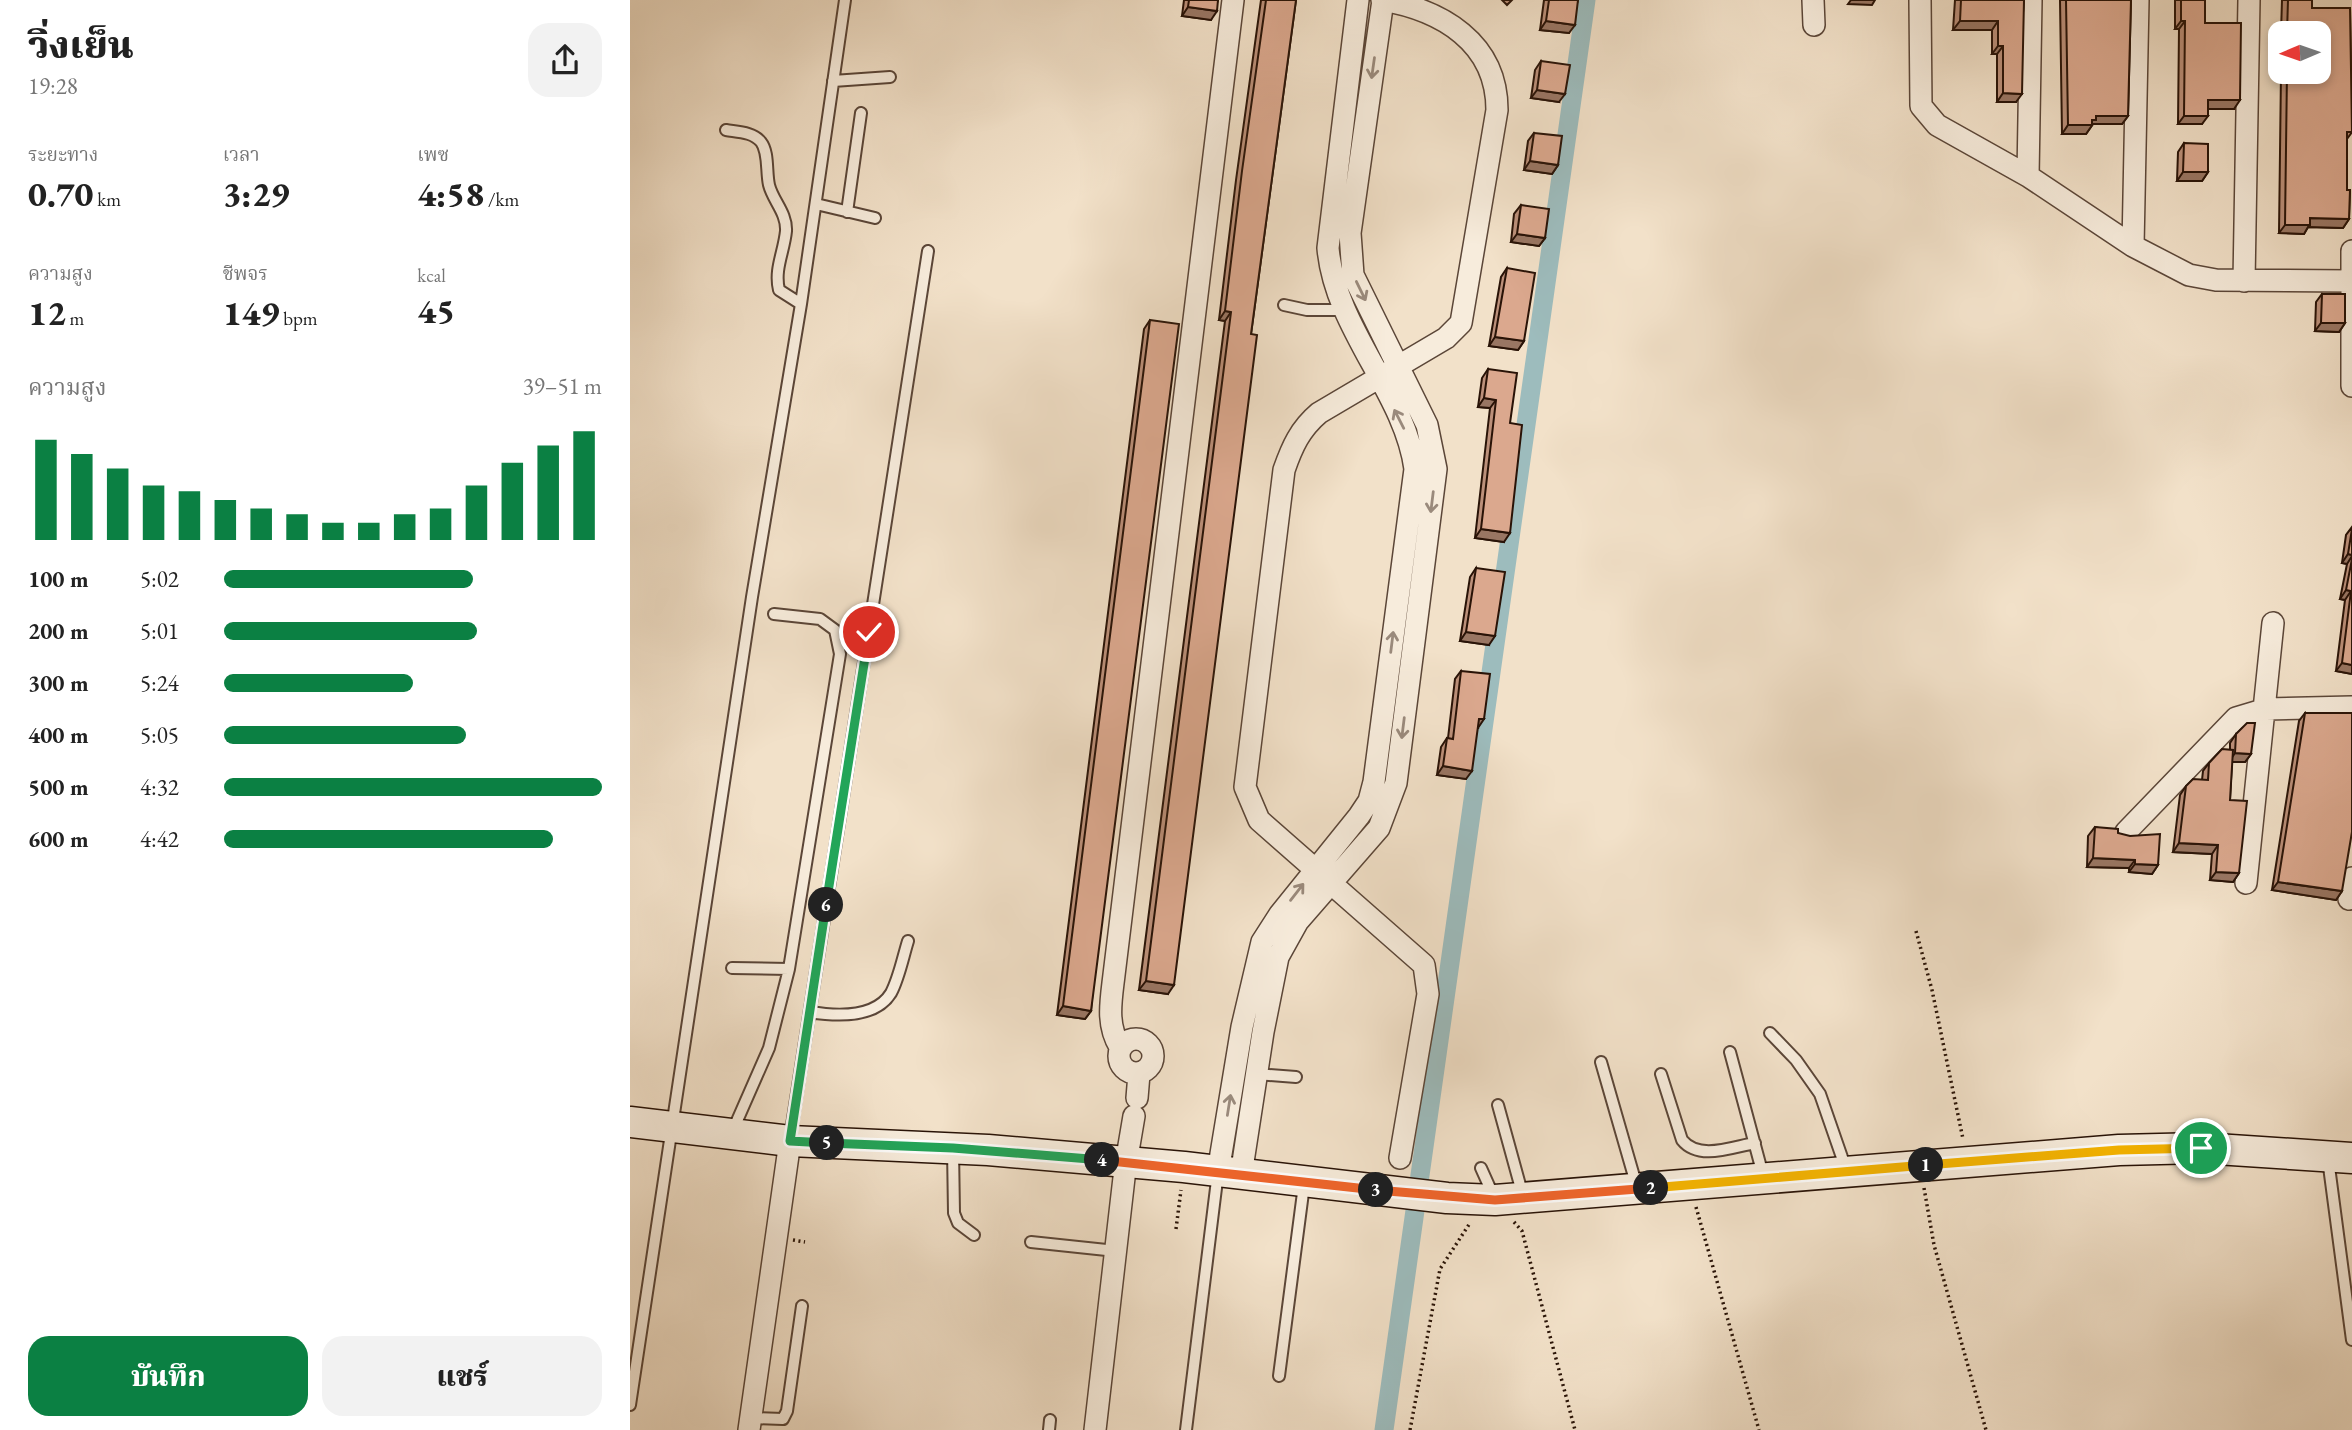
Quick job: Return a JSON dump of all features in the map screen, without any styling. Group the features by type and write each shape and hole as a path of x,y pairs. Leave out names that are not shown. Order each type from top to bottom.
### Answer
{"street":[{"path":"1120,1047 1135,1039 1150,1046 1152,1063 1139,1074 1131,1074 1119,1063 1120,1047 1111,1032 1110,1017 1234,0"},
{"path":"1229,1173 1256,1074 1279,957 1359,816 1374,782 1415,469 1408,438 1345,310 1330,271 1328,248 1358,0"},
{"path":"1229,1173 1242,1027 1262,942 1324,875 1379,828 1396,783 1436,469 1427,425 1397,367 1353,275 1350,258 1350,233 1382,0 1414,6 1441,18 1459,31 1476,47 1497,92 1497,110 1461,323 1454,333 1397,367 1377,377 1319,413 1304,426 1284,470 1245,768 1245,787 1259,820 1324,875 1413,953 1424,965 1428,979 1400,1157"},
{"path":"1813,0 1814,24"},
{"path":"1920,0 1920,96 1925,114 1937,125 2028,176 2133,246 2189,275 2244,281 2352,281"},
{"path":"2028,176 2031,0"},
{"path":"2133,246 2138,0"},
{"path":"2244,281 2249,0"},
{"path":"2351,386 2352,251"},
{"path":"2246,883 2273,623"},
{"path":"2126,832 2236,718 2266,709 2352,707"},
{"path":"1242,1027 1263,1031"},
{"path":"1095,1430 1126,1162 1139,1074"},
{"path":"630,1122 790,1141 953,1148 1184,1167 1447,1198 1509,1199 2119,1150 2201,1148 2340,1158"},
{"path":"750,1424 790,1141"}],"lane":[{"path":"630,1405 752,597 801,304 845,0"},
{"path":"833,82 890,77"},
{"path":"847,212 861,113"},
{"path":"726,130 749,134 761,141 771,190 785,217 786,230 776,277 779,290 801,304"},
{"path":"816,204 875,218"},
{"path":"790,1141 928,251"},
{"path":"1284,305 1307,310 1345,310"},
{"path":"731,1134 769,1048 789,969 839,654 835,630 820,619 774,614"},
{"path":"810,1012 852,1014 882,1002 890,994 908,941"},
{"path":"732,968 789,969"},
{"path":"1770,1033 1796,1060 1820,1094 1847,1171"},
{"path":"1730,1052 1764,1178"},
{"path":"1601,1062 1638,1189"},
{"path":"1256,1074 1296,1077"},
{"path":"1661,1074 1682,1140 1687,1147 1707,1151 1755,1143"},
{"path":"1498,1105 1509,1199"},
{"path":"953,1148 954,1213 958,1223 974,1234"},
{"path":"2340,1158 2352,1340"},
{"path":"1481,1168 1509,1199"},
{"path":"1186,1430 1229,1173"},
{"path":"1279,1376 1304,1182"},
{"path":"1031,1242 1116,1251"},
{"path":"750,1424 783,1419 787,1411 802,1306"}],"path":[{"path":"1916,931 1932,990 1967,1162"},
{"path":"1920,1165 1934,1245 1986,1430"},
{"path":"1176,1229 1184,1167"},
{"path":"1689,1184 1759,1430"},
{"path":"1410,1430 1440,1269 1469,1224 1509,1199 1522,1231 1576,1430"}],"building":[{"path":"1189,0 1218,0 1217,11 1188,7"},
{"path":"1266,0 1296,0 1251,334 1257,335 1174,985 1146,981 1231,312 1225,311"},
{"path":"1549,0 1578,0 1575,25 1546,21"},
{"path":"1961,0 2024,0 2022,94 2003,93 2003,46 1998,46 1998,21 1960,21"},
{"path":"2066,0 2131,0 2128,116 2096,116 2092,125 2068,125"},
{"path":"2181,0 2205,0 2205,23 2241,23 2240,100 2208,100 2208,116 2184,116 2185,21 2181,21"},
{"path":"2288,0 2312,0 2312,8 2350,8 2352,132 2347,132 2349,219 2310,218 2310,225 2285,225 2287,84 2331,84 2331,21 2287,21"},
{"path":"1541,61 1570,65 1565,94 1537,90"},
{"path":"1534,133 1562,136 1558,165 1530,161"},
{"path":"2184,143 2208,144 2208,172 2183,172"},
{"path":"1521,205 1549,209 1545,238 1517,234"},
{"path":"1507,268 1535,273 1524,341 1495,337"},
{"path":"2322,294 2345,294 2345,323 2321,323"},
{"path":"1150,320 1179,324 1091,1011 1063,1006"},
{"path":"1488,369 1517,373 1510,423 1522,425 1510,533 1481,529 1496,400 1484,398"},
{"path":"2352,529 2352,555 2348,554"},
{"path":"2352,559 2352,665 2342,663 2351,591 2346,590"},
{"path":"1476,568 1505,572 1495,636 1466,632"},
{"path":"1461,671 1490,674 1484,719 1479,719 1472,771 1443,766 1447,738 1453,739"},
{"path":"2305,713 2352,713 2352,832 2342,891 2278,882"},
{"path":"2247,723 2255,723 2251,754 2235,753 2236,734"},
{"path":"2222,749 2233,750 2230,800 2247,801 2239,873 2216,872 2218,845 2179,843 2186,786 2193,779 2208,780 2209,763"},
{"path":"2095,827 2118,829 2118,833 2130,836 2160,834 2158,865 2135,864 2135,860 2093,858"}],"waterway":[{"path":"1384,1430 1586,0"}],"route":[{"path":"869,632 790,1141 988,1150 1184,1167 1447,1198 1495,1200 2060,1154 2201,1148"}]}
